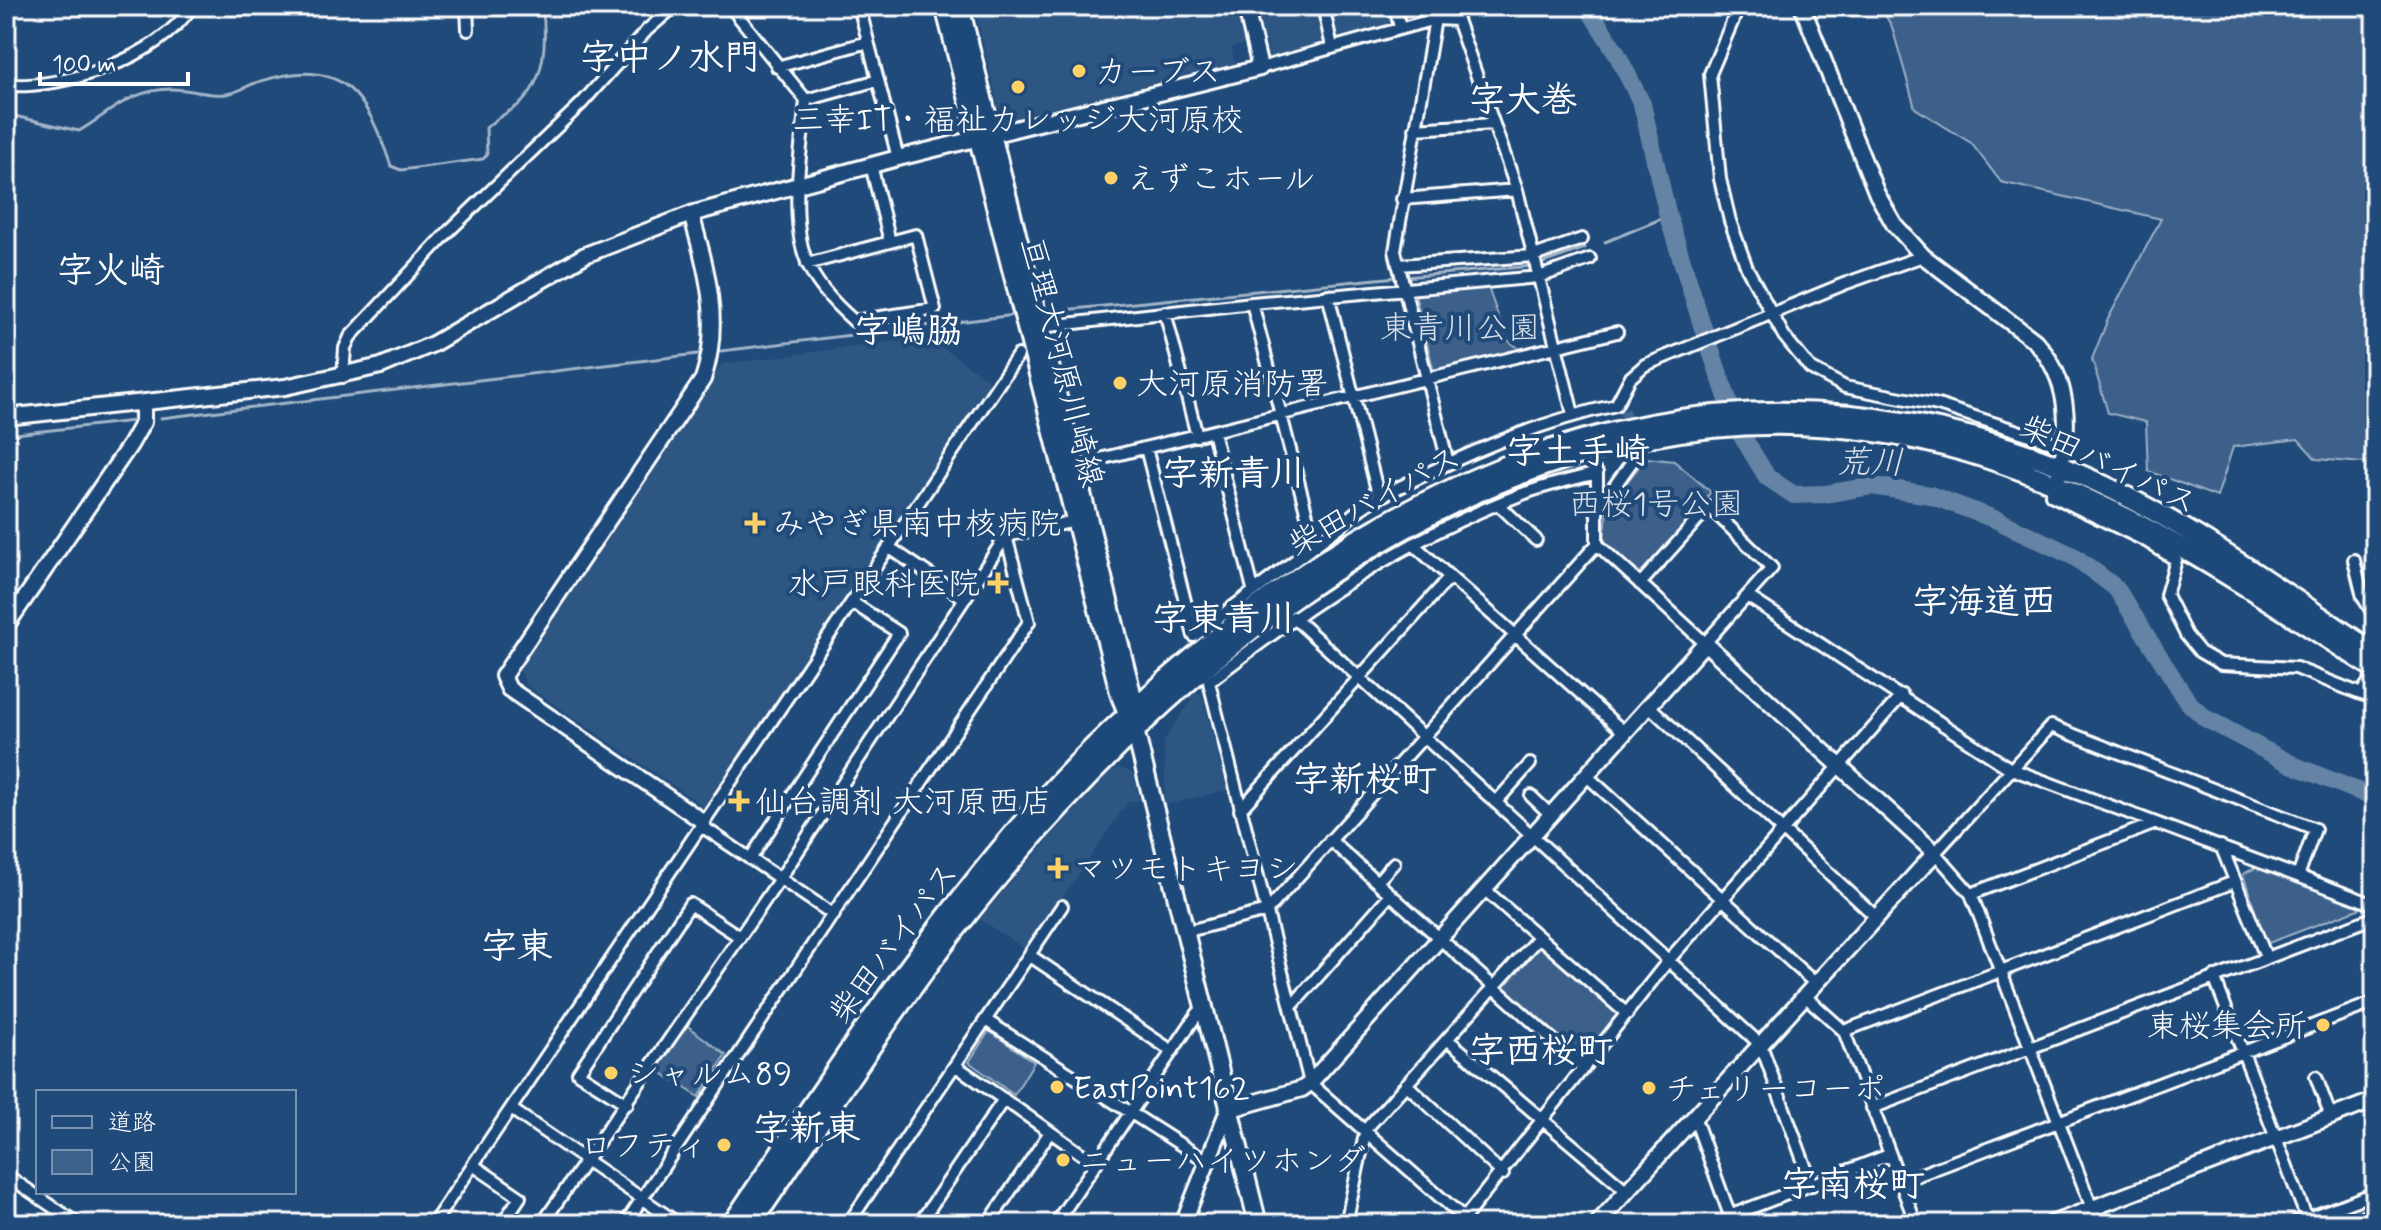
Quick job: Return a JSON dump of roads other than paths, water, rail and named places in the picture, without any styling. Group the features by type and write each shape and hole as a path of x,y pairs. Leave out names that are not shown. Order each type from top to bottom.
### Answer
{"highway":[{"name":"柴田バイパス","path":"732,1224 833,1074 947,917 1014,832 1131,716 1268,596 1364,533 1426,499 1547,449 1772,412 1881,419 1978,439 2058,475 2140,504 2204,541 2375,653"},
{"name":"柴田バイパス","path":"1677,427 1796,426 1908,438 2058,475 2375,671"},
{"name":"柴田バイパス","path":"751,1224 943,946 1073,791 1131,716"}],"main road":[{"name":"亘理大河原川崎線","path":"944,6 985,137 1032,315 1258,1224"},
{"name":"亘理大河原川崎線","path":"960,6 985,137"},
{"name":"亘理大河原川崎線","path":"1068,467 1075,521 1131,716"}],"street":[{"path":"6,85 34,87 85,76 130,56 167,33 192,6"},
{"path":"467,6 468,30"},
{"path":"343,377 345,348 350,337 450,230 582,103 647,30 675,6"},
{"path":"731,8 748,6"},
{"path":"859,6 898,158"},
{"path":"1323,6 1332,47"},
{"path":"1395,6 1400,28"},
{"path":"1739,6 1710,74 1730,221 1747,268 1801,359 1827,380 1845,387 1938,405 2064,446"},
{"path":"1802,6 1877,194 1894,224 1923,256 2035,341 2049,356 2061,378 2066,402 2064,446 2051,495 2146,541 2176,560 2166,595 2175,616 2200,652 2221,664 2296,668 2375,698"},
{"path":"731,8 806,100 799,184 801,242 807,264 854,321 935,309 916,235 807,264"},
{"path":"1246,8 1260,68"},
{"path":"1435,19 1395,251 1448,463"},
{"path":"6,417 343,377 433,344 585,255 691,214 898,158 1260,68 1435,19 1457,20 1494,124 1517,190 1573,414"},
{"path":"777,67 868,42"},
{"path":"806,100 878,80"},
{"path":"1415,129 1494,124"},
{"path":"871,165 890,242"},
{"path":"1402,199 1517,190"},
{"path":"691,214 711,300 713,340 709,362 691,400 503,676 509,689 701,820 703,827 779,880 834,915"},
{"path":"1398,267 1534,258 1582,239"},
{"path":"1146,448 1194,636 1253,589 1315,546 1352,513 1379,498 1448,463 1573,414 1620,408 1630,378 1645,365 1923,256"},
{"path":"1032,315 1165,312 1402,285 1539,275 1590,259"},
{"path":"1328,295 1379,498"},
{"path":"1252,303 1315,546"},
{"path":"1165,312 1197,436"},
{"path":"1068,467 1617,332"},
{"path":"433,1224 1018,355"},
{"path":"6,626 130,445 143,422 143,403"},
{"path":"1213,432 1253,589"},
{"path":"1595,514 1636,456"},
{"path":"1902,695 1840,766 1783,831 1668,961 1503,1174 1462,1221 1366,1129 1310,1083 1209,682 1293,617 1413,544 1498,504 1597,473 1597,544 1640,584 1840,766 1935,853 1971,894 2098,1224"},
{"path":"1498,504 1536,540"},
{"path":"1183,1224 1228,1110 1302,1089 1310,1083 1441,941 1772,568 1709,507 1640,584"},
{"path":"542,1224 779,880 1006,536 1075,521"},
{"path":"625,1224 1029,622 1006,536"},
{"path":"1413,544 1625,733"},
{"path":"1184,932 1267,911 1597,544"},
{"path":"890,548 964,598"},
{"path":"2354,560 2363,597 2375,617"},
{"path":"1240,810 1450,577"},
{"path":"1747,596 2009,768 2375,905"},
{"path":"750,859 899,633 853,603"},
{"path":"1293,617 1761,1045 1812,1185"},
{"path":"2361,694 2375,671"},
{"path":"1649,706 1876,917"},
{"path":"1597,1224 1817,985 2009,768 2051,726 2315,829 2298,876"},
{"path":"1496,802 1530,764"},
{"path":"1587,776 1817,985"},
{"path":"1531,796 1552,816"},
{"path":"1971,894 2156,823"},
{"path":"1330,840 1584,1068"},
{"path":"2221,846 2266,957"},
{"path":"1377,882 1394,863"},
{"path":"1844,1031 2234,882"},
{"path":"1485,890 1627,1014"},
{"path":"1291,1007 1390,895"},
{"path":"627,1104 578,1073 690,904 740,937"},
{"path":"848,1224 1062,906"},
{"path":"1872,1108 2375,917"},
{"path":"1346,1224 1366,1129 1539,937"},
{"path":"1029,955 1172,1051"},
{"path":"2214,977 2308,1221"},
{"path":"1806,997 1844,1031 1916,1224"},
{"path":"1900,1182 2375,1002"},
{"path":"1055,1224 1198,1013 1204,1011"},
{"path":"987,1021 1208,1162"},
{"path":"1447,1039 1627,1191"},
{"path":"956,1066 1096,1164"},
{"path":"2316,1077 2331,1117"},
{"path":"1406,1084 1503,1174"},
{"path":"919,1224 1004,1099"},
{"path":"2051,1224 2375,1100"},
{"path":"511,1109 679,1224"},
{"path":"1695,1119 1732,1220 1889,1155"},
{"path":"988,1224 1050,1132"},
{"path":"473,1165 520,1197 502,1224"},
{"path":"6,1175 78,1224"},
{"path":"2292,1224 2308,1221 2375,1193"},
{"path":"2344,1224 2375,1212"}],"waterway":[{"path":"6,114 79,131 121,103 144,93 172,89 226,94 289,74 312,73 332,78 361,100 372,118 391,166 401,170 483,159 487,155 486,128 522,102 536,81 543,57 542,6"},
{"name":"荒川","path":"1587,6 1616,52 1642,104 1668,216 1703,328 1738,429 1767,477 1794,495 1825,494 1872,486 1930,495 1997,520 2075,557 2116,588 2188,702 2205,718 2293,765 2375,798"},
{"path":"1605,242 1668,216"},
{"path":"1540,264 1585,248"},
{"path":"1405,277 1533,266"},
{"path":"1043,312 1397,277"},
{"path":"713,352 1015,315"},
{"path":"161,418 706,353"},
{"path":"6,435 134,421"}],"tunnel":[{"path":"1624,410 1631,434"}],"place":[{"name":"カーブス","path":"1079,71"},
{"name":"三幸IT・福祉カレッジ大河原校","path":"1018,87"},
{"name":"えずこホール","path":"1111,178"},
{"name":"大河原消防署","path":"1120,383"},
{"name":"みやぎ県南中核病院","path":"755,523"},
{"name":"水戸眼科医院","path":"998,583"},
{"name":"仙台調剤 大河原西店","path":"739,801"},
{"name":"マツモトキヨシ","path":"1058,868"},
{"name":"東桜集会所","path":"2323,1025"},
{"name":"シャルム89","path":"611,1073"},
{"name":"EastPoint162","path":"1057,1087"},
{"name":"チェリーコーポ","path":"1649,1088"},
{"name":"ロフティ","path":"724,1145"},
{"name":"ニューハイツホンダ","path":"1063,1160"}],"district":[{"name":"字中ノ水門","path":"670,56"},
{"name":"字大巻","path":"1523,98"},
{"name":"字火崎","path":"111,269"},
{"name":"字嶋脇","path":"908,329"},
{"name":"字土手崎","path":"1578,450"},
{"name":"字新青川","path":"1234,472"},
{"name":"字海道西","path":"1984,600"},
{"name":"字東青川","path":"1224,617"},
{"name":"字新桜町","path":"1365,778"},
{"name":"字東","path":"517,945"},
{"name":"字西桜町","path":"1541,1049"},
{"name":"字新東","path":"807,1127"},
{"name":"字南桜町","path":"1853,1183"}],"park label":[{"name":"東青川公園","path":"1460,327"},
{"name":"西桜1号公園","path":"1656,503"}]}
